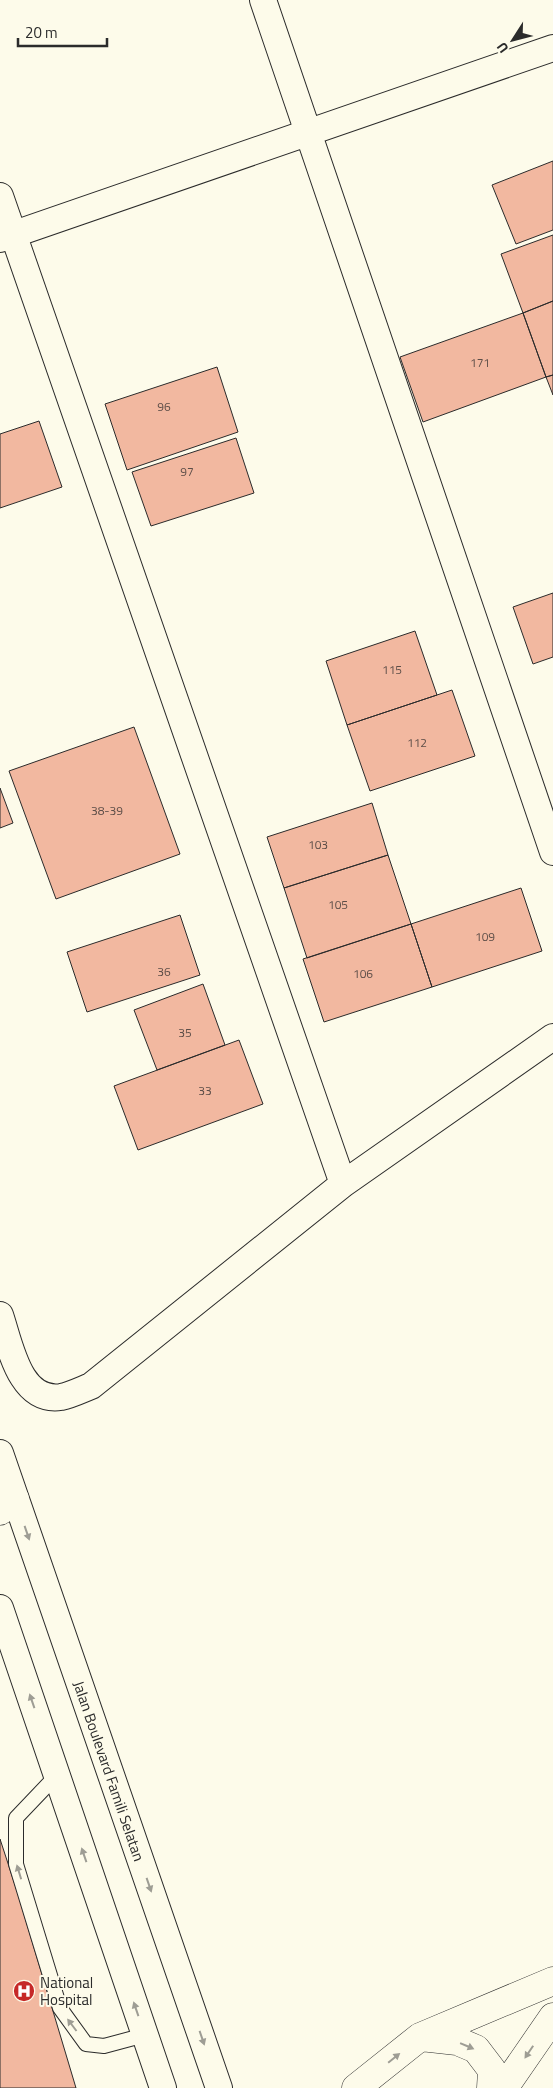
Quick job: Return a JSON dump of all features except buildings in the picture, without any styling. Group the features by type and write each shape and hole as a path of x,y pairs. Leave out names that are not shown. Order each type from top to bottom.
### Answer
{"main road":[{"path":"356,2088 420,2037 553,1982"},
{"path":"504,2088 553,2017"},
{"path":"420,2037 457,2041 476,2049 492,2070 490,2088"}],"street":[{"path":"263,0 553,852"},
{"path":"7,236 553,48"},
{"path":"0,196 7,236 343,1184"},
{"path":"0,1315 21,1376 36,1393 60,1397 91,1386 343,1184 553,1037"},
{"name":"Jalan Boulevard Famili Selatan","path":"0,1454 8,1505 219,2088"},
{"path":"0,1608 163,2088"}],"lane":[{"path":"57,1775 16,1818 16,1864 60,2008 86,2044 104,2046 145,2035"}],"place":[{"name":"National Hospital","path":"24,1991"}]}
